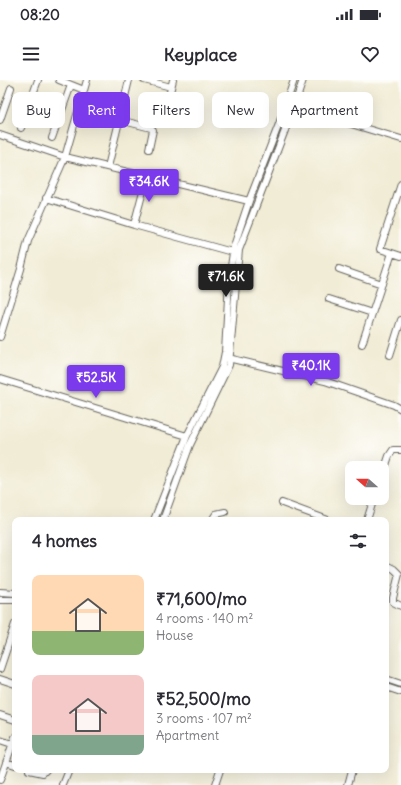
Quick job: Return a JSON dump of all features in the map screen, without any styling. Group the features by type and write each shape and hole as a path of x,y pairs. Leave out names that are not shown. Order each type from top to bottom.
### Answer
{"street":[{"path":"34,92 38,80"},
{"path":"59,80 84,90"},
{"path":"0,337 28,241 65,156 87,80"},
{"path":"126,92 129,80"},
{"path":"144,80 171,87"},
{"path":"170,92 173,80"},
{"path":"290,92 294,80"},
{"path":"299,92 303,80"},
{"path":"52,138 71,85"},
{"path":"0,120 11,88"},
{"path":"130,123 151,128 153,130 149,149"},
{"path":"108,167 118,128"},
{"path":"164,517 190,445 227,370 229,280 232,252 249,201 277,128"},
{"path":"155,517 187,436 227,358 238,250 286,128"},
{"path":"368,128 399,137"},
{"path":"0,135 65,156 249,201"},
{"path":"134,225 148,176"},
{"path":"401,184 380,249 401,256"},
{"path":"46,198 134,225 232,252"},
{"path":"362,344 392,253"},
{"path":"339,269 382,284"},
{"path":"329,299 372,313"},
{"path":"390,355 401,320"},
{"path":"227,358 325,381 394,405 401,409"},
{"path":"0,379 187,436"},
{"path":"387,461 393,450 401,450"},
{"path":"282,503 320,517"},
{"path":"367,517 371,505"},
{"path":"214,517 216,514 225,512"},
{"path":"389,566 399,574 393,598 394,602 401,606"},
{"path":"0,592 12,593"},
{"path":"0,600 12,600"},
{"path":"0,670 12,633"},
{"path":"0,679 12,683"},
{"path":"389,681 401,684"},
{"path":"389,688 401,692"},
{"path":"0,715 12,719"},
{"path":"0,740 12,744 0,780"},
{"path":"6,762 12,764"},
{"path":"64,785 68,773"},
{"path":"215,785 219,773"},
{"path":"348,785 351,773"}]}
